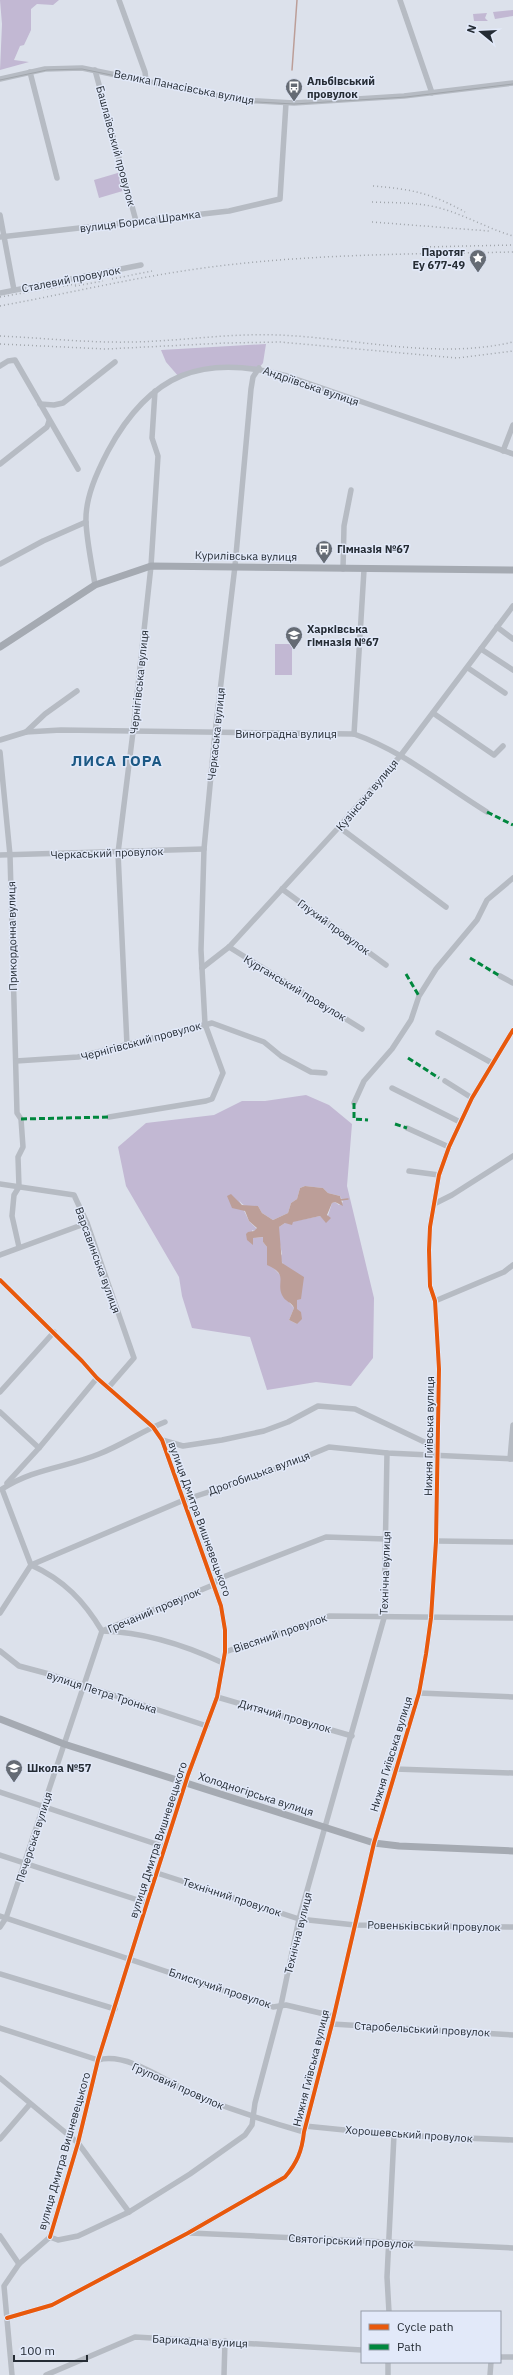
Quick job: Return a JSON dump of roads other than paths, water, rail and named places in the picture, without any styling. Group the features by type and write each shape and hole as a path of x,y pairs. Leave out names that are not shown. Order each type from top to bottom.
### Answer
{"main road":[{"name":"Курилівська вулиця","path":"0,647 95,585 151,566 235,566 364,570 513,570"},
{"name":"Холодногірська вулиця","path":"0,1718 64,1744 326,1829 374,1843 399,1846 513,1851"}],"street":[{"path":"119,0 145,72 146,80"},
{"path":"400,0 432,93"},
{"name":"Велика Панасівська вулиця","path":"0,79 30,72 70,67 95,70 146,80 238,100 286,103 343,101 432,93 513,83"},
{"name":"Башлаївський провулок","path":"95,70 136,221"},
{"path":"30,72 57,178"},
{"name":"вулиця Бориса Шрамка","path":"3,237 228,210 280,199 286,103"},
{"path":"0,215 14,290"},
{"name":"Сталевий провулок","path":"0,293 141,265"},
{"path":"0,366 8,361 15,360 78,469"},
{"path":"40,404 54,405 63,403 115,362"},
{"name":"Андріївська вулиця","path":"95,585 86,522 92,487 101,464 117,435 138,406 155,391 192,372 221,366 259,368 287,376 513,454"},
{"name":"Черкаська вулиця","path":"109,1117 212,1099 222,1073 205,1024 201,950 204,849 215,734 235,566 253,377 259,368"},
{"name":"Чернігівська вулиця","path":"127,1045 118,853 151,566 158,456 152,438 155,391"},
{"path":"0,464 47,427 49,421"},
{"path":"504,451 513,424"},
{"path":"343,569 344,526 351,490"},
{"path":"0,564 43,541 86,522"},
{"path":"354,734 364,570"},
{"name":"Кузінська вулиця","path":"202,968 229,947 339,827 401,755 468,668 497,626 513,606"},
{"path":"497,626 513,639"},
{"path":"481,649 513,670"},
{"path":"468,668 505,693"},
{"path":"26,732 45,714 77,691"},
{"path":"433,713 494,755 503,746"},
{"name":"Виноградна вулиця","path":"0,740 26,732 61,730 215,734 354,734 379,743 401,755 487,812"},
{"name":"Прикордонна вулиця","path":"0,752 10,855 17,1113 21,1120 23,1147 18,1157 19,1187 14,1195 12,1216 19,1247"},
{"path":"339,827 446,907"},
{"name":"Черкаський провулок","path":"0,855 118,853 204,849"},
{"path":"354,1103 364,1081 392,1049 411,1020 419,996 436,969 477,920 487,900 513,878"},
{"name":"Глухий провулок","path":"282,889 386,965"},
{"name":"Курганський провулок","path":"229,947 362,1029"},
{"path":"500,976 513,983"},
{"name":"Чернігівський провулок","path":"16,1061 78,1057 212,1022 244,1033 264,1042 293,1064 310,1072 325,1073"},
{"name":"Нижня Гиївська вулиця","path":"7,2318 52,2305 188,2233 285,2177 296,2164 302,2147 304,2129 332,2024 374,1843 419,1693 431,1618 436,1541 439,1369 435,1301 430,1286 428,1256 430,1227 436,1203 439,1174 449,1147 472,1098 513,1030"},
{"path":"438,1033 492,1063"},
{"path":"445,1081 472,1098"},
{"path":"392,1088 460,1122"},
{"path":"407,1128 449,1147"},
{"path":"436,1203 452,1195 513,1156"},
{"path":"409,1171 439,1174"},
{"name":"Варсавинська вулиця","path":"0,1184 74,1195 86,1223 134,1358 108,1388"},
{"path":"0,1255 86,1223"},
{"path":"435,1301 504,1272 513,1265"},
{"name":"вулиця Дмитра Вишневецького","path":"1,1285 17,1295 97,1378 153,1427 162,1440 221,1606 225,1630 225,1652 217,1697 165,1847 98,2060 78,2143 50,2237"},
{"path":"0,1392 54,1332"},
{"path":"1,1489 39,1448 97,1378"},
{"path":"162,1440 183,1446 222,1440 264,1431 288,1422 318,1406 355,1409 437,1448"},
{"path":"0,1412 39,1448"},
{"path":"1,1489 20,1478 33,1473 98,1455 165,1422"},
{"path":"511,1459 513,1425"},
{"name":"Дрогобицька вулиця","path":"31,1565 184,1500 261,1475 329,1447 387,1453 437,1454 511,1459"},
{"name":"Технічна вулиця","path":"50,2237 58,2240 78,2236 129,2212 245,2135 252,2125 264,2062 281,2005 299,1920 326,1829 384,1618 387,1453"},
{"path":"1,1489 31,1565 52,1575 75,1594 102,1631 125,1632 149,1636 223,1663"},
{"name":"Гречаний провулок","path":"102,1631 213,1585 218,1579 326,1537 386,1539"},
{"path":"436,1541 513,1542"},
{"path":"0,1613 31,1565"},
{"name":"Вівсяний провулок","path":"225,1652 329,1616 384,1618 513,1618"},
{"name":"Печерська вулиця","path":"0,1927 6,1918 25,1863 102,1631"},
{"name":"вулиця Петра Тронька","path":"0,1651 19,1666 207,1726"},
{"path":"419,1693 513,1697"},
{"name":"Дитячий провулок","path":"217,1697 352,1736"},
{"path":"395,1769 513,1773"},
{"path":"0,1792 165,1847"},
{"path":"0,1854 147,1903"},
{"name":"Технічний провулок","path":"157,1873 299,1920 355,1925"},
{"name":"Блискучий провулок","path":"0,1916 131,1958 273,2007 286,2005 333,2016"},
{"name":"Ровеньківський провулок","path":"355,1925 513,1927"},
{"path":"0,1974 115,2009"},
{"name":"Старобельський провулок","path":"332,2024 513,2034"},
{"path":"0,2028 98,2060 109,2057 102,2048"},
{"name":"Груповий провулок","path":"109,2057 140,2067 200,2097 253,2117 304,2129"},
{"path":"0,2078 78,2143 129,2212"},
{"path":"0,2139 30,2104"},
{"name":"Хорошевський провулок","path":"304,2129 513,2140"},
{"path":"389,2311 387,2277 394,2134"},
{"name":"Святогірський провулок","path":"188,2233 513,2248"},
{"path":"0,2236 19,2264"},
{"path":"12,2375 4,2286 19,2264 50,2237"},
{"name":"Барикадна вулиця","path":"46,2375 135,2338 225,2341 361,2350"},
{"path":"224,2375 225,2341"},
{"path":"501,2357 513,2357"},
{"path":"388,2363 388,2375"},
{"path":"490,2375 491,2363"}],"waterway":[{"path":"292,70 297,0"},
{"path":"340,1200 348,1199"}],"tram line":[{"path":"0,80 47,70 82,69 238,101 294,104 406,97 513,84"}],"railway":[{"path":"373,186 399,189 431,196 465,212"},
{"path":"372,202 426,205 452,212 513,236"},
{"path":"372,222 489,231"},
{"path":"422,247 513,245"},
{"path":"0,306 158,275 211,267 286,259 362,255 513,252"},
{"path":"112,279 152,271"},
{"path":"75,286 103,281"},
{"path":"0,297 81,283"},
{"path":"0,336 116,342 242,335 278,335 396,346 455,349 484,347 513,342"},
{"path":"0,344 106,349 280,342 457,358 513,351"}],"place":[{"name":"Альбівський провулок","path":"294,102"},
{"name":"Паротяг Еу 677-49","path":"478,273"},
{"name":"Гімназія №67","path":"324,564"},
{"name":"Харківська гімназія №67","path":"294,650"},
{"name":"Школа №57","path":"14,1783"}],"district":[{"name":"ЛИСА ГОРА","path":"117,761"}]}
